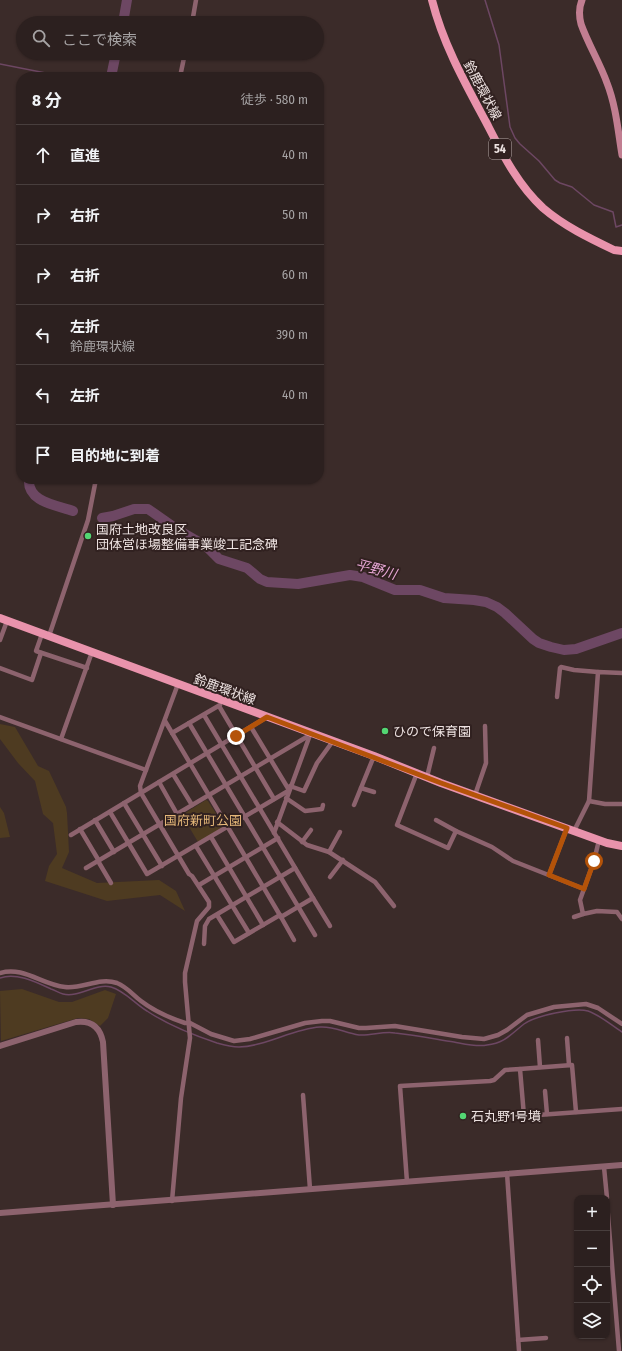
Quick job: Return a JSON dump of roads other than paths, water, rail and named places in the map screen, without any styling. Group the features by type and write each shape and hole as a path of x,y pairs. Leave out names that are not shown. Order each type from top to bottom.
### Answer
{"main road":[{"name":"鈴鹿環状線","path":"432,0 442,35 455,62 506,159 522,185 543,207 568,227 614,250 622,251"},
{"path":"582,0 579,10 581,24 598,59 608,85 615,111 622,155"},
{"name":"鈴鹿環状線","path":"4,619 178,684 222,704 267,717 570,830 622,846"}],"street":[{"path":"193,16 196,0"},
{"path":"181,72 184,60"},
{"path":"87,668 36,651 46,635 88,520 95,484"},
{"path":"0,640 4,619"},
{"path":"61,739 92,652"},
{"path":"0,668 32,680 41,653"},
{"path":"557,697 561,667 574,670 622,673"},
{"path":"549,875 570,830 589,801 598,672"},
{"path":"172,1201 181,1098 190,1038 185,973 197,921 209,907 208,898 189,874 141,793 140,786 178,684"},
{"path":"172,734 222,704 236,736 274,800"},
{"path":"204,715 330,926"},
{"path":"0,717 146,770"},
{"path":"70,835 267,717"},
{"path":"165,721 294,940"},
{"path":"189,723 315,935"},
{"path":"475,795 486,763 485,726"},
{"path":"251,727 289,789"},
{"path":"86,868 311,734"},
{"path":"274,833 289,789 311,734"},
{"path":"110,812 147,874 274,800 289,789 304,791 317,763 333,742"},
{"path":"427,777 434,748"},
{"path":"354,805 374,756"},
{"path":"417,773 397,825 448,848 456,830"},
{"path":"173,774 192,805"},
{"path":"158,782 177,814"},
{"path":"361,788 374,792"},
{"path":"286,798 306,811 322,809 323,805"},
{"path":"589,801 604,804 622,804"},
{"path":"124,803 162,866"},
{"path":"95,820 114,852"},
{"path":"436,820 492,847 513,861 584,889"},
{"path":"277,822 302,842 312,848 329,852 375,882 394,906"},
{"path":"80,829 111,883"},
{"path":"302,842 311,830"},
{"path":"329,852 340,832"},
{"path":"211,837 263,925"},
{"path":"198,885 278,838"},
{"path":"583,914 580,900 594,861 599,840"},
{"path":"196,846 249,933"},
{"path":"330,877 343,860"},
{"path":"204,944 206,923 209,919 295,868"},
{"path":"217,914 234,942 313,898"},
{"path":"574,917 597,911 619,910 622,920"},
{"path":"0,973 8,971 22,972 63,987 87,985 102,981 116,983 132,992 140,1001 160,1013 211,1034 234,1040 250,1039 322,1020 359,1028 394,1026 484,1039 503,1032 527,1015 554,1007 586,1004 598,1008 622,1024"},
{"path":"0,1046 76,1022 88,1022 100,1031 103,1042 113,1205"},
{"path":"567,1038 569,1065"},
{"path":"538,1040 540,1067"},
{"path":"407,1182 400,1086 490,1081 494,1080 505,1070 572,1064 576,1112"},
{"path":"520,1069 524,1116"},
{"path":"545,1091 547,1114"},
{"path":"303,1095 310,1189"},
{"path":"497,1118 622,1108"},
{"path":"0,1213 172,1201 506,1173 622,1165"},
{"path":"604,1166 607,1195"},
{"path":"506,1173 519,1351"},
{"path":"609,1231 619,1351"},
{"path":"616,1309 622,1308"},
{"path":"518,1340 546,1338"}],"waterway":[{"name":"平野川","path":"124,16 127,0"},
{"path":"485,0 499,45 510,127 515,138 539,161 555,180 572,187 594,205 613,212 616,227 622,225"},
{"name":"平野川","path":"112,72 115,60"},
{"path":"0,64 41,72"},
{"name":"平野川","path":"30,484 33,493 38,498 73,511"},
{"name":"平野川","path":"102,518 134,509 148,509 178,530 206,546 219,559 247,568 260,579 267,582 298,584 350,575 363,577 395,590 420,590 444,598 486,602 505,613 539,643 564,650 576,649 622,633"},
{"path":"0,978 6,976 19,977 61,994 69,995 99,987 111,987 121,991 143,1008 172,1025 217,1043 236,1047 260,1044 299,1031 320,1027 359,1035 390,1033 483,1046 503,1040 529,1021 555,1013 574,1010 588,1011 622,1032"}],"place":[{"name":"国府土地改良区 団体営ほ場整備事業竣工記念碑","path":"88,536"},
{"name":"ひので保育園","path":"385,731"},
{"name":"石丸野1号墳","path":"463,1116"}],"park label":[{"name":"国府新町公園","path":"203,820"}]}
